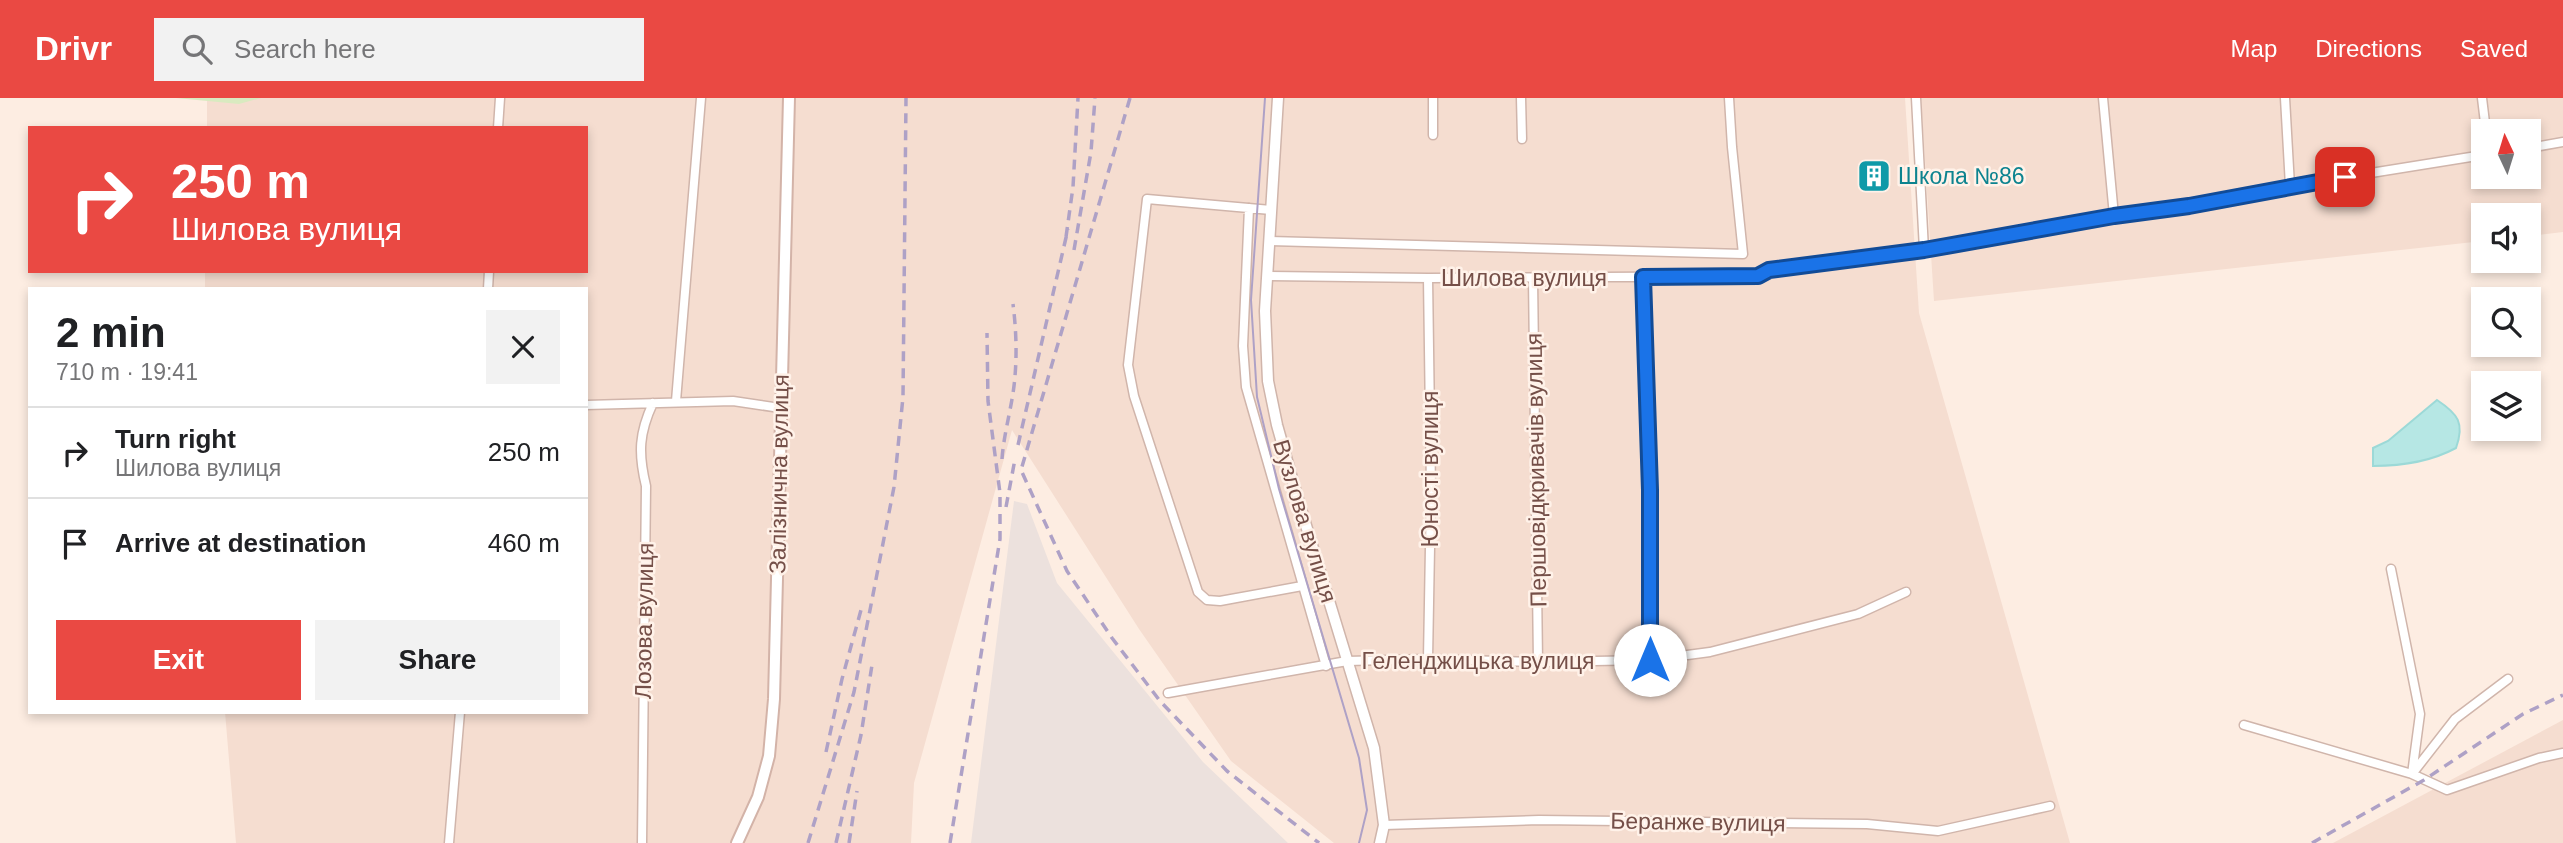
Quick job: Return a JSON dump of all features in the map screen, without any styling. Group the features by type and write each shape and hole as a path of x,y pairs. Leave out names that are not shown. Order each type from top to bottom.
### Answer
{"main road":[{"name":"Залізнична вулиця","path":"737,843 758,797 769,756 774,699 789,98"}],"street":[{"path":"498,126 500,98"},
{"path":"676,401 701,98"},
{"name":"Вузлова вулиця","path":"1278,98 1265,311 1266,366 1273,409 1374,748 1384,825 1380,843"},
{"path":"1433,98 1433,135"},
{"path":"1521,98 1522,139"},
{"name":"Шилова вулиця","path":"1269,241 1744,254 1729,98"},
{"path":"1916,98 1924,250"},
{"path":"2103,98 2114,216"},
{"path":"2285,98 2290,186"},
{"path":"2482,98 2485,119"},
{"path":"2541,146 2563,142"},
{"name":"Шилова вулиця","path":"1268,276 1758,276 1769,270 1924,250 2471,157"},
{"path":"1270,211 1147,199 1128,365 1134,396 1198,592 1208,600 1220,601 1302,586"},
{"path":"1249,208 1243,346 1246,387 1326,666"},
{"path":"1643,277 1650,490 1650,660"},
{"name":"Юності вулиця","path":"1428,278 1431,491 1428,659"},
{"name":"Першовідкривачів вулиця","path":"1533,278 1538,662"},
{"path":"588,405 733,401 780,408"},
{"name":"Лозова вулиця","path":"642,843 646,486 640,453 641,430 653,403"},
{"path":"2391,569 2420,714 2412,774"},
{"name":"Геленджицька вулиця","path":"1168,693 1347,661 1650,660 1710,652 1858,614 1906,592"},
{"path":"2412,774 2455,719 2508,679"},
{"path":"449,843 460,714"},
{"path":"2244,725 2412,774 2448,790 2539,758 2563,753"},
{"name":"Беранже вулиця","path":"1384,825 1539,820 1867,824 1938,831 2050,806"}],"shaded area":[{"path":"207,98 1905,98 1919,313 2070,843 1334,843 1231,761 1139,629 1012,430 914,783 911,843 236,843 225,714 588,714 588,287 205,287 205,273 588,273 588,126 207,126"},
{"path":"1921,98 2563,98 2563,232 2541,235 2541,203 2471,203 2471,242 1934,301"},
{"path":"1014,501 1027,504 1057,583 1203,762 1288,843 971,843"},
{"path":"2563,720 2563,843 2333,843"}],"green space":[{"path":"176,98 261,98 239,104"}],"water":[{"path":"2437,400 2458,420 2460,432 2456,448 2416,462 2373,466 2373,448 2388,441"}],"tram line":[{"path":"1265,98 1251,300 1257,397 1279,489 1359,758 1367,810 1359,843"}],"railway":[{"path":"808,843 854,692 894,487 903,397 906,98"},
{"path":"1066,237 1073,187 1078,98"},
{"path":"1074,250 1091,152 1095,98"},
{"path":"1130,98 1021,470 1067,571 1112,638 1160,701 1227,771 1319,843"},
{"path":"1018,445 1068,229"},
{"path":"1002,459 1015,376 1013,304"},
{"path":"950,843 1000,539 1000,493 988,401 987,333"},
{"path":"1006,507 1015,459"},
{"path":"826,752 861,610"},
{"path":"836,843 861,735 872,665"},
{"path":"2312,843 2424,780 2523,714 2563,695"},
{"path":"849,843 857,791"}],"place":[{"name":"Школа №86","path":"1874,176"}],"route":[{"path":"1650,660 1650,490 1643,277 1758,276 1769,270 1924,250 2345,177"}]}
